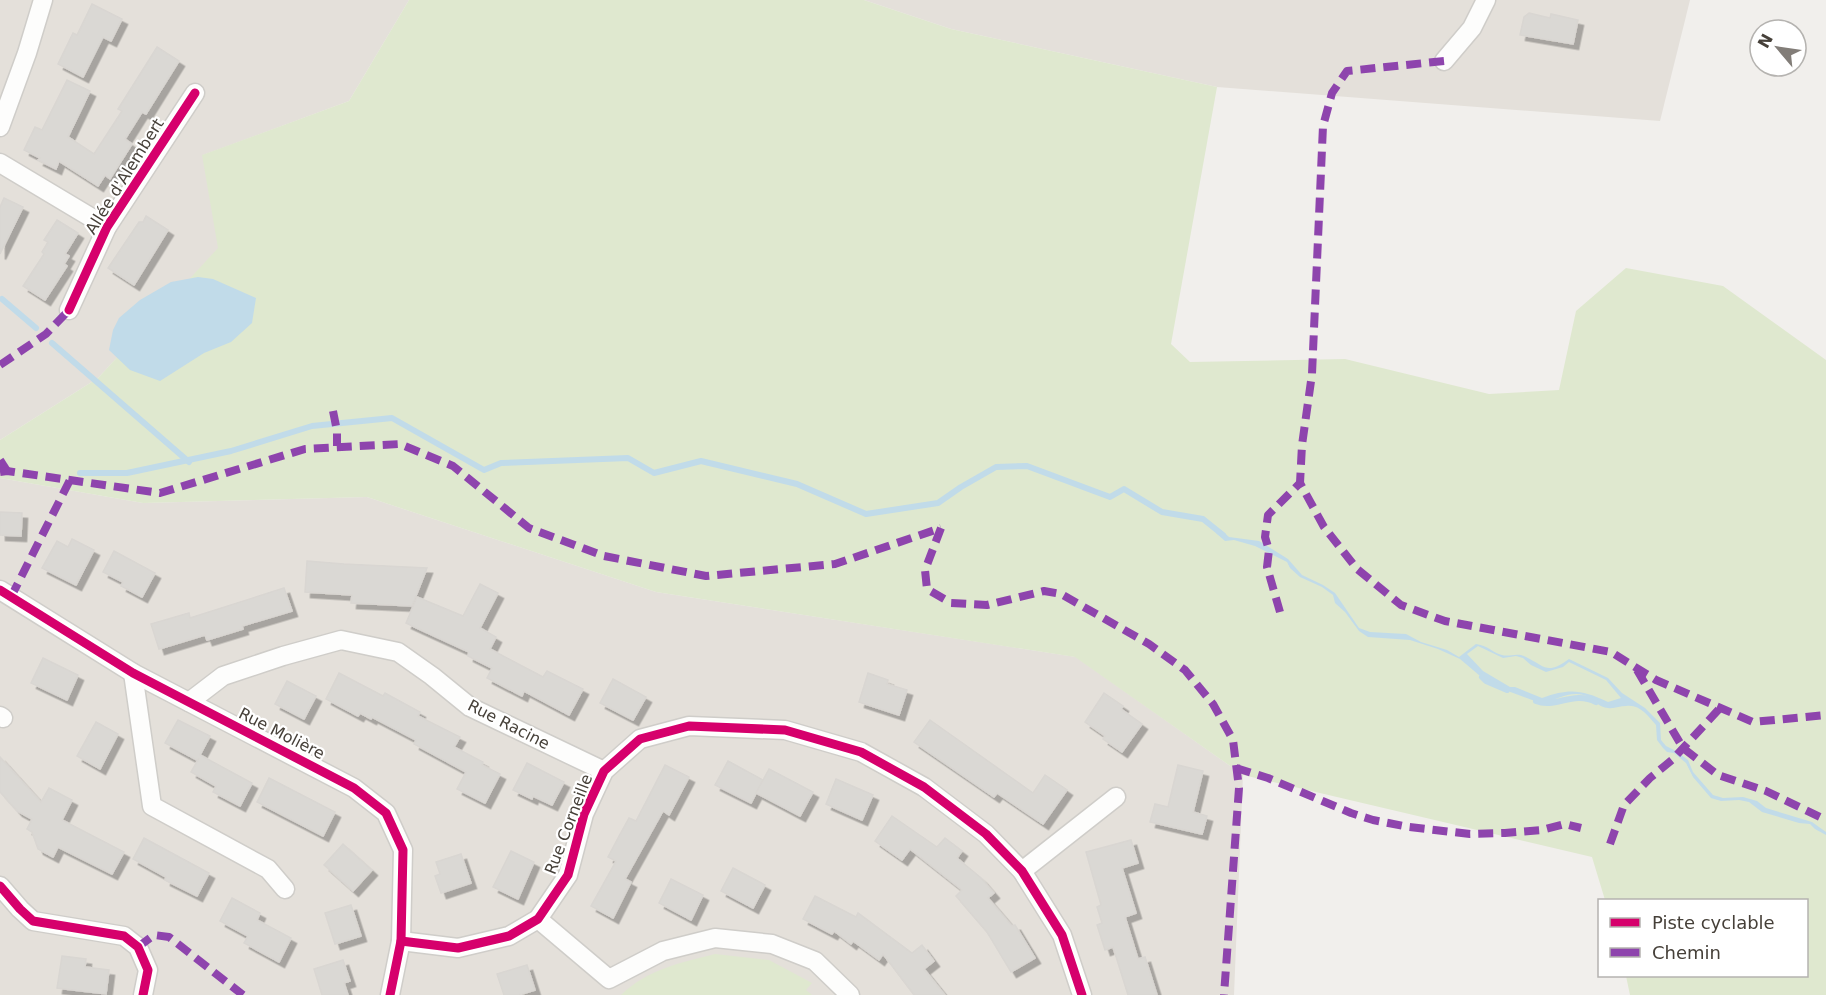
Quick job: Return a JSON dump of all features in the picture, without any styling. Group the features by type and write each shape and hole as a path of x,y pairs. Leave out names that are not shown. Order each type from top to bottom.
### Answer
{"street":[{"path":"0,127 27,53 43,0"},
{"path":"1444,61 1472,28 1486,0"},
{"name":"Allée d'Alembert","path":"69,310 107,227 195,93"},
{"name":"Allée d'Alembert","path":"0,163 107,227"},
{"name":"Rue Molière","path":"0,590 133,673 354,788 387,813 403,850 401,941 390,995"},
{"name":"Rue Racine","path":"189,702 223,676 340,640 398,652 470,707 604,771"},
{"path":"133,673 152,806 268,869 285,889"},
{"name":"Rue Corneille","path":"401,941 458,948 510,936 538,919 568,874 584,814 604,771 640,739 688,726 785,730 861,752 924,787 986,834 1022,871 1062,936 1082,995"},
{"path":"1022,871 1116,797"},
{"path":"0,886 33,921 124,936 138,947 148,970 143,995"},
{"path":"538,919 605,987 663,951 715,938 772,944 815,961 850,995"}],"shaded area":[{"path":"0,0 409,0 349,101 203,155 219,248 98,378 0,440"},
{"path":"864,0 1690,0 1660,121 1217,87 951,29"},
{"path":"0,478 143,503 367,497 656,592 1076,657 1243,775 1234,995 0,995"}],"green space":[{"path":"409,0 864,0 951,29 1217,87 1171,344 1190,362 1345,359 1489,394 1559,390 1576,311 1626,268 1723,286 1826,360 1826,995 1630,995 1626,977 1808,977 1808,899 1605,899 1592,857 1243,775 1075,657 656,592 367,497 143,503 0,478 0,440 98,378 218,248 202,155 349,101"},
{"path":"715,954 769,960 812,983 806,990 812,995 621,995 653,973"}],"water":[{"path":"198,277 213,279 256,298 252,323 231,342 204,353 160,381 130,370 109,350 113,330 119,318 140,300 171,282"},
{"path":"1221,530 1229,537 1259,541 1288,559 1302,575 1335,593 1359,628 1370,632 1406,634 1459,657 1476,644 1502,655 1523,656 1547,668 1556,667 1569,659 1608,678 1622,693 1645,708 1660,723 1661,740 1666,746 1688,760 1693,772 1713,795 1723,798 1743,797 1757,801 1766,808 1812,822 1826,832 1826,835 1810,824 1762,812 1749,802 1721,801 1711,798 1693,777 1686,763 1674,753 1667,752 1663,748 1657,740 1656,725 1640,709 1631,706 1605,707 1588,697 1577,694 1543,704 1486,681 1460,659 1438,649 1410,640 1368,637 1359,631 1335,603 1333,595 1300,577 1287,562 1255,546 1234,540 1225,541 1216,533","holes":["1478,646 1503,658 1516,656 1523,658 1531,665 1546,672 1563,667 1569,662 1606,680 1621,698 1608,702 1576,692 1542,698 1510,687 1483,671 1467,654"]}],"building":[{"path":"92,4 122,19 111,41 103,37 83,77 58,64 73,33 77,35"},
{"path":"1529,13 1550,18 1551,14 1578,20 1573,44 1520,35 1524,17"},
{"path":"157,47 179,61 146,114 142,112 125,139 132,144 110,179 105,175 98,186 59,161 56,169 24,150 35,127 42,130 67,80 90,91 68,137 94,154 122,111 118,109"},
{"path":"4,198 23,207 0,254 0,207"},
{"path":"146,216 168,230 134,285 108,268 139,222 143,222"},
{"path":"57,220 78,233 65,254 69,256 64,264 67,266 45,300 23,286 44,254 42,252 48,242 44,240"},
{"path":"0,512 22,513 21,536 0,535"},
{"path":"72,539 94,550 76,585 42,568 57,541 68,547"},
{"path":"114,551 155,573 142,597 121,586 123,582 103,572"},
{"path":"307,561 427,568 412,606 351,603 352,595 305,592"},
{"path":"480,584 498,593 480,628 496,637 490,649 543,677 547,671 583,689 569,715 524,691 522,696 487,678 492,668 468,656 469,652 406,623 417,597 463,616"},
{"path":"284,588 292,611 242,626 243,629 207,640 205,635 159,649 151,624 189,613 190,618"},
{"path":"43,658 78,675 67,700 31,683"},
{"path":"339,673 383,696 385,693 420,712 418,716 460,737 454,747 500,774 485,803 457,789 466,772 414,744 416,740 372,717 371,719 360,713 358,716 326,699"},
{"path":"868,673 888,680 887,684 907,690 899,715 859,702"},
{"path":"613,679 646,697 633,720 600,703"},
{"path":"287,681 316,696 304,719 275,704"},
{"path":"1104,693 1123,706 1121,709 1142,724 1122,752 1103,739 1105,736 1085,722"},
{"path":"178,720 210,736 200,755 252,783 240,806 213,792 216,786 191,772 199,758 197,760 165,743"},
{"path":"930,720 1033,793 1045,775 1067,790 1043,824 997,793 994,797 914,742"},
{"path":"96,722 118,734 100,769 77,756"},
{"path":"0,757 41,802 49,788 72,800 62,820 124,852 112,874 58,847 53,857 38,849 32,832 27,829 32,819 17,811 0,792"},
{"path":"728,761 763,780 751,803 715,785"},
{"path":"527,763 564,782 552,805 513,790"},
{"path":"665,765 689,777 669,815 663,811 625,879 631,882 613,918 591,906 616,861 608,857 619,836 629,818 636,821"},
{"path":"1178,765 1203,771 1193,812 1207,816 1202,834 1150,822 1155,804 1168,807"},
{"path":"769,769 813,792 800,816 756,793"},
{"path":"269,778 335,812 323,836 257,802"},
{"path":"836,779 873,795 862,820 826,804"},
{"path":"892,816 937,847 945,838 962,851 957,858 981,878 994,893 988,898 1012,926 1015,925 1035,958 1011,972 987,932 956,896 962,890 910,849 902,860 875,841"},
{"path":"144,838 209,873 197,896 165,880 166,877 133,859"},
{"path":"1131,840 1138,863 1122,868 1136,913 1125,917 1138,959 1145,957 1157,995 1128,995 1113,947 1105,950 1097,925 1102,923 1097,907 1101,905 1086,852"},
{"path":"343,844 372,870 353,891 324,865"},
{"path":"511,851 534,862 518,899 493,887"},
{"path":"461,854 471,883 441,893 435,876 440,874 436,862"},
{"path":"733,868 765,885 753,908 721,891"},
{"path":"671,879 703,895 691,920 659,903"},
{"path":"815,896 856,917 858,913 912,953 922,945 934,961 924,969 945,995 914,995 883,954 879,960 853,941 851,944 834,931 832,934 803,919"},
{"path":"232,898 260,913 257,920 291,938 279,962 244,943 248,936 220,921"},
{"path":"351,905 361,936 335,944 325,913"},
{"path":"62,956 86,959 85,967 109,970 106,994 57,988"},
{"path":"343,960 350,981 344,983 348,995 322,995 314,969"},
{"path":"527,965 535,990 519,995 504,995 497,974"}],"waterway":[{"path":"2,299 36,328"},
{"path":"52,343 189,462"},
{"path":"80,473 127,473 231,451 312,426 392,418 484,470 501,463 628,458 654,473 701,461 797,484 866,514 938,503 996,467 1027,466 1110,497 1124,489 1162,512 1203,519 1223,535"},
{"path":"1482,677 1507,690"},
{"path":"1536,701 1551,703 1580,698 1596,702"}],"marked path":[{"path":"1444,61 1347,71 1332,93 1323,126 1312,374 1302,445 1300,483 1324,527 1357,569 1401,605 1445,621 1611,652 1656,680 1753,722 1826,715"},
{"path":"0,365 46,334 69,310"},
{"path":"333,411 337,446"},
{"path":"0,472 7,471 160,493 305,449 400,444 453,466 529,528 604,556 706,576 835,564 941,528"},
{"path":"0,460 7,471"},
{"path":"11,597 70,480"},
{"path":"1280,612 1267,567 1269,550 1265,537 1268,515 1300,483"},
{"path":"941,528 925,570 927,589 951,603 987,605 1044,591 1061,594 1149,644 1185,670 1213,704 1233,740 1239,788 1224,995"},
{"path":"1637,670 1683,748 1718,775 1766,791 1826,820"},
{"path":"1610,844 1624,805 1650,778 1672,760 1721,707"},
{"path":"1236,768 1268,778 1351,813 1409,827 1470,834 1542,830 1565,824 1581,828"},
{"path":"138,947 154,935 169,937 243,995"}],"cycle path":[{"path":"69,310 107,227 195,93"},
{"path":"0,590 133,673 354,788 386,813 403,850 401,941 390,995"},
{"path":"401,941 458,948 509,936 538,919 568,875 584,814 604,771 640,739 689,726 785,730 861,752 924,787 986,834 1022,871 1062,935 1082,995"},
{"path":"0,886 33,921 124,936 138,947 148,970 143,995"}]}
